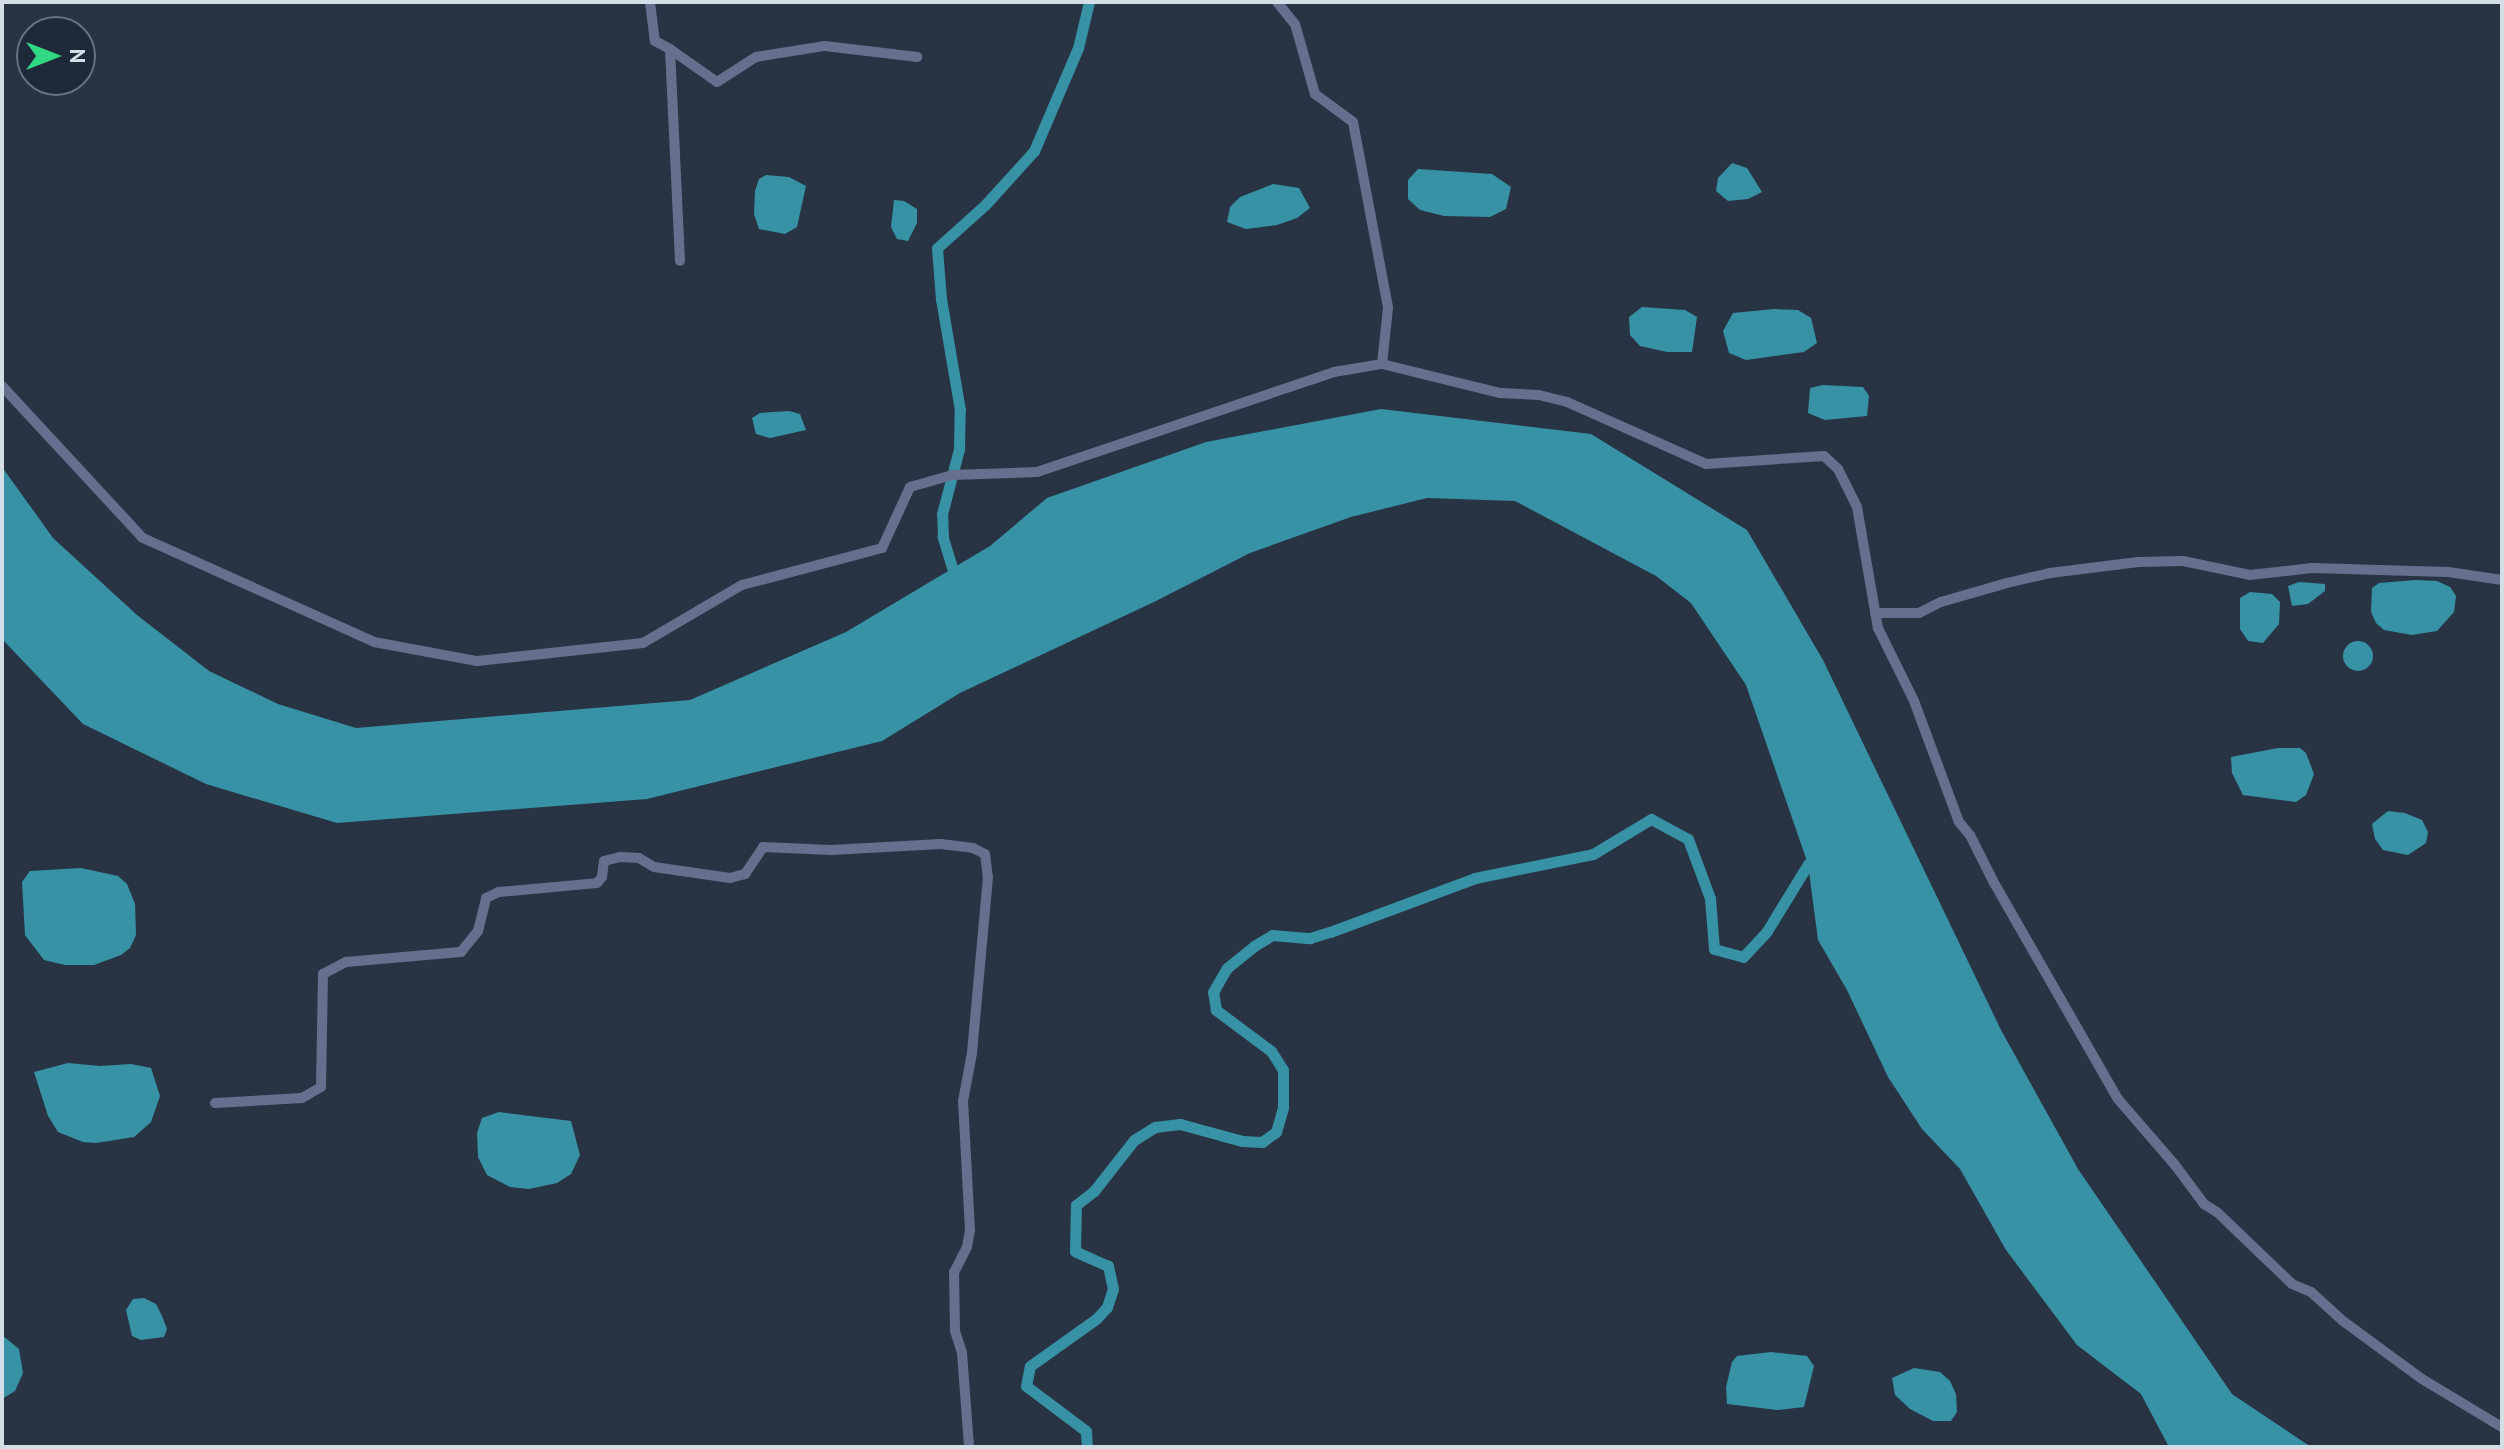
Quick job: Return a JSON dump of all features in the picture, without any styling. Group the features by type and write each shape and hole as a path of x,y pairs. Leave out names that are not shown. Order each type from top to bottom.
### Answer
{"street":[{"path":"650,2 655,41 717,82 756,57 825,46 917,57"},
{"path":"1277,2 1295,24 1315,94 1353,122 1388,308 1382,364"},
{"path":"670,49 680,261"},
{"path":"2,386 143,538 374,642 477,661 643,643 742,585 882,548 910,487 952,475 1037,472 1334,372 1382,364 1487,390 1539,395 1567,402 1706,464 1824,456 1838,469 1857,507 1878,628 1920,715 1959,822 1970,835 2091,1057 2126,1110 2175,1165 2204,1204 2217,1212 2292,1284 2311,1292 2422,1379 2502,1427"},
{"path":"1875,613 1919,613 1941,602 2007,583 2050,573 2138,562 2183,561 2250,575 2312,568 2448,572 2502,580"},
{"path":"215,1103 302,1098 321,1087 323,974 346,962 461,952 478,931 486,898 499,892 597,883 602,877 604,861 620,857 639,858 654,867 730,878 745,874 763,847 831,850 941,844 973,848 985,854 988,877 972,1053 963,1101 970,1230 967,1247 954,1272 955,1331 962,1353 969,1447"}],"water":[{"path":"1732,163 1747,168 1762,192 1748,199 1728,201 1716,191 1718,178"},
{"path":"1418,169 1492,174 1511,187 1506,209 1490,217 1444,216 1420,210 1408,199 1408,180"},
{"path":"766,175 789,177 806,186 797,227 785,234 759,229 754,214 755,191 759,179"},
{"path":"1273,184 1299,188 1310,208 1297,218 1277,225 1246,229 1227,222 1230,207 1240,197"},
{"path":"894,200 904,201 917,209 917,223 908,241 897,239 891,227"},
{"path":"1642,307 1685,310 1697,317 1692,352 1667,352 1640,346 1630,335 1629,317"},
{"path":"1798,310 1811,318 1817,343 1804,352 1746,360 1729,353 1723,331 1733,313"},
{"path":"1823,385 1863,387 1869,396 1867,416 1825,420 1808,413 1810,388"},
{"path":"1381,409 1591,434 1747,530 1823,660 2001,1030 2078,1169 2232,1394 2311,1447 2169,1447 2141,1394 2077,1345 2006,1250 1960,1169 1922,1129 1888,1077 1847,990 1818,940 1808,864 1746,685 1691,603 1656,576 1515,501 1427,498 1351,517 1250,553 960,693 882,741 647,799 337,823 206,784 83,724 2,639 2,467 53,538 137,615 209,671 278,704 356,728 690,700 846,632 990,546 1047,498 1206,442"},
{"path":"789,411 800,414 806,430 770,438 756,434 752,418 760,413"},
{"path":"2437,581 2450,587 2456,596 2454,612 2437,631 2412,635 2384,630 2371,612 2372,588 2379,583"},
{"path":"2299,582 2325,584 2325,591 2308,604 2292,606 2288,586"},
{"path":"2250,592 2272,594 2280,602 2279,624 2263,643 2248,641 2240,629 2240,598"},
{"path":"2358,641 2369,645 2373,656 2369,667 2358,671 2347,667 2343,656 2347,645"},
{"path":"2278,748 2300,748 2306,753 2314,774 2306,795 2296,802 2243,795 2232,773 2231,757"},
{"path":"2388,811 2405,813 2422,820 2428,832 2426,843 2408,855 2383,850 2375,839 2372,824"},
{"path":"81,868 118,876 127,884 135,904 136,935 130,948 121,955 94,965 65,965 44,960 25,935 22,882 30,871"},
{"path":"68,1063 100,1066 131,1064 151,1068 160,1096 151,1122 134,1137 96,1143 83,1142 58,1132 48,1116 34,1072"},
{"path":"499,1112 571,1121 580,1155 571,1174 557,1183 529,1189 510,1187 487,1175 478,1157 477,1133 482,1118"},
{"path":"144,1298 156,1304 167,1329 164,1337 141,1340 132,1336 126,1310 133,1299"},
{"path":"2,1335 19,1349 23,1373 15,1391 2,1399"},
{"path":"1771,1352 1807,1356 1814,1366 1804,1407 1777,1410 1727,1404 1726,1387 1732,1362 1737,1356"},
{"path":"1914,1368 1940,1372 1950,1381 1956,1394 1957,1412 1951,1421 1933,1421 1910,1409 1895,1395 1892,1378"}],"waterway":[{"path":"954,574 943,537 942,514 959,449 960,410 941,299 937,248 985,205 1034,151 1078,48 1089,2"},
{"path":"1087,1447 1086,1431 1026,1386 1030,1366 1096,1319 1107,1307 1113,1289 1108,1266 1075,1251 1076,1205 1094,1191 1134,1140 1155,1127 1180,1124 1242,1141 1262,1142 1276,1132 1283,1107 1283,1070 1271,1051 1216,1010 1213,992 1227,968 1254,946 1272,935 1310,938 1330,932 1475,878 1593,854 1651,819 1688,839 1710,898 1714,949 1743,957 1767,931 1808,864"}]}
